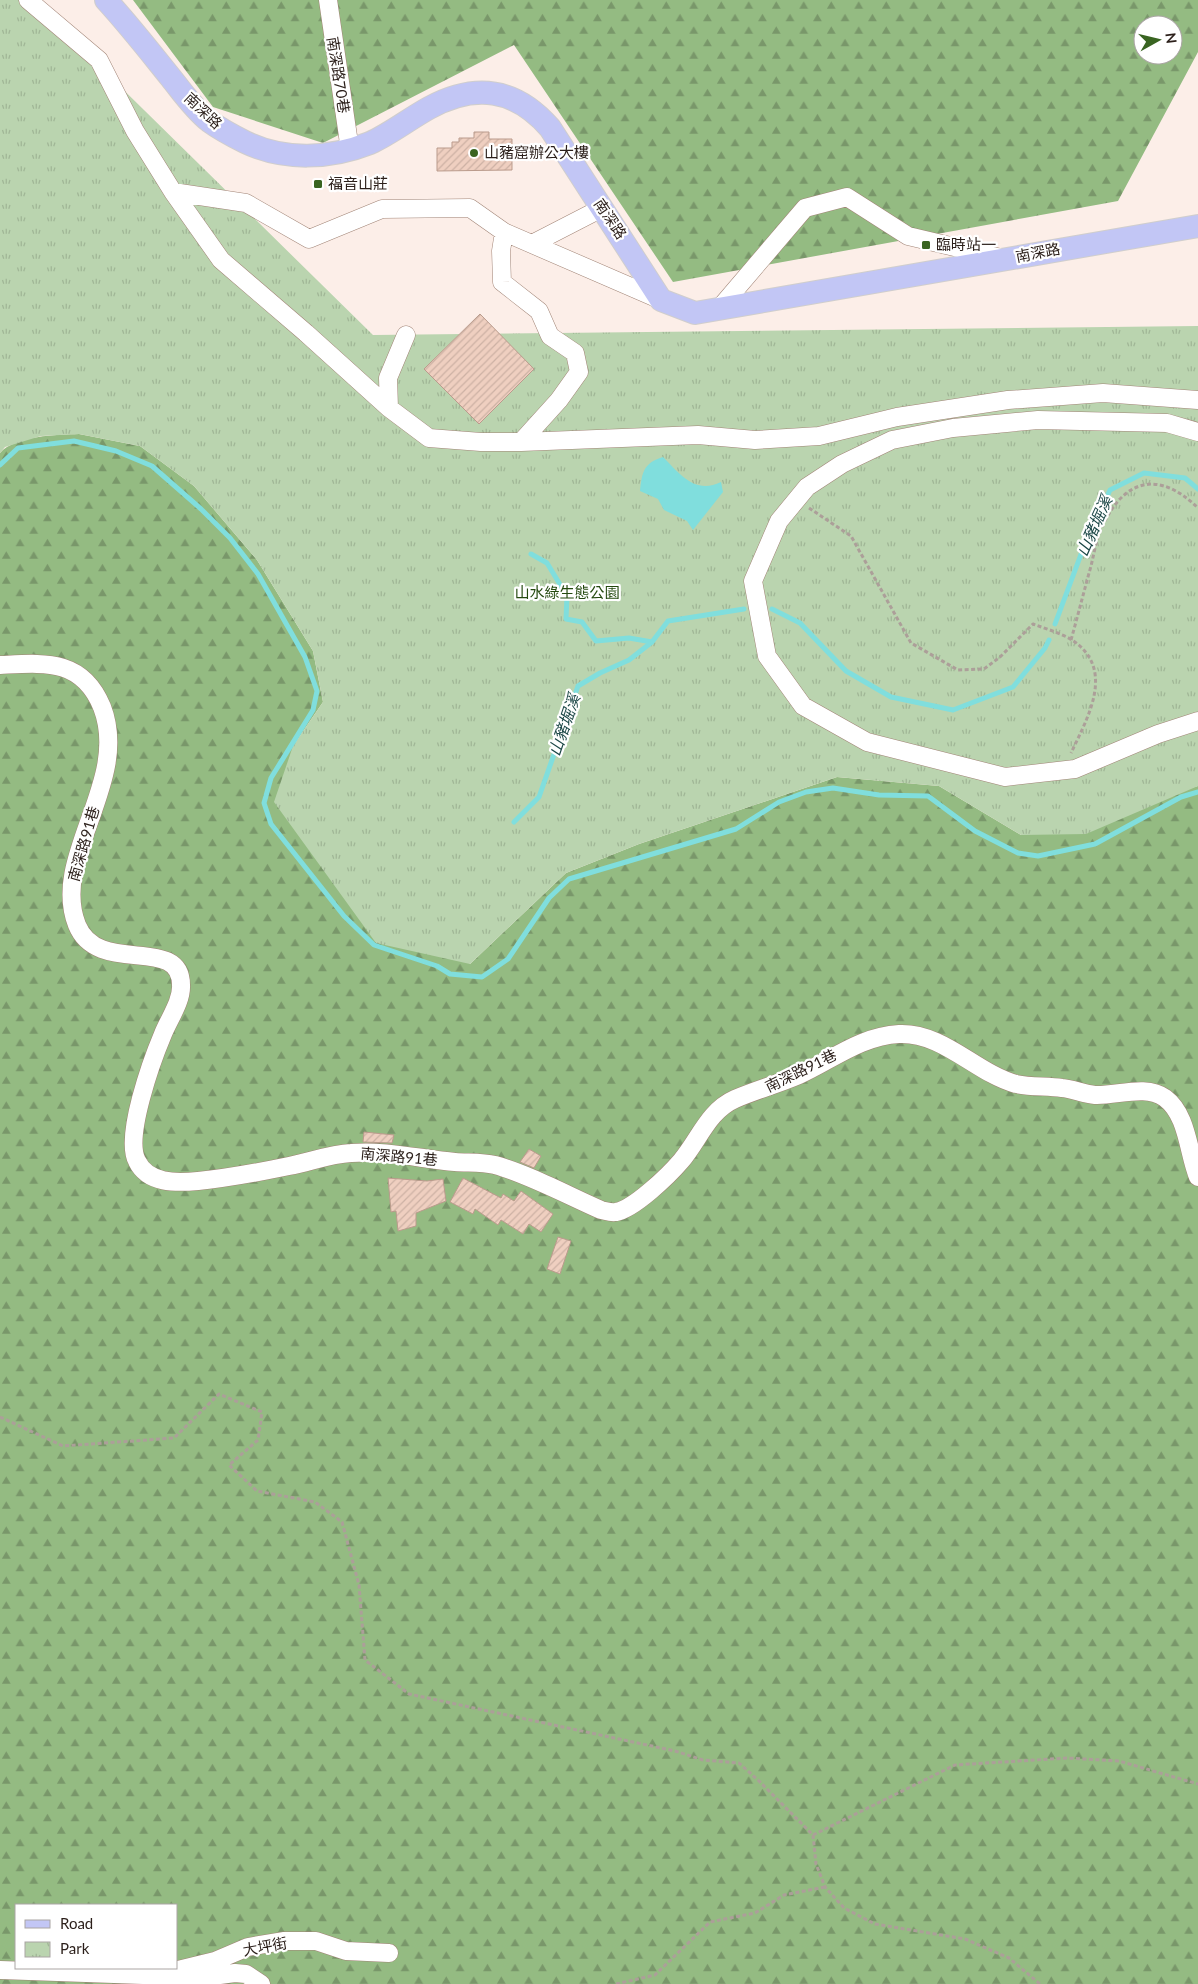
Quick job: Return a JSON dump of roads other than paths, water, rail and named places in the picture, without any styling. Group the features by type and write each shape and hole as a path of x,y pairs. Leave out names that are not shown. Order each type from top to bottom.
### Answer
{"main road":[{"name":"南深路","path":"106,0 196,108 223,130 271,152 292,156 318,155 350,150 371,142 429,108 453,97 474,92 490,92 524,104 537,114 555,136 600,209 633,253 661,300 694,313 1198,226"}],"street":[{"path":"28,0 100,60 135,131 173,192 222,260 388,408 429,438 480,442 698,436 755,440 819,436 897,417 1008,400 1103,393 1198,400"},
{"name":"南深路70巷","path":"328,0 350,150"},
{"path":"173,192 246,203 308,240 382,210 470,208 504,232 661,300"},
{"path":"718,310 805,208 847,197 908,236 1007,259"},
{"path":"532,244 600,209"},
{"path":"504,232 500,251 502,282 538,311 550,336 575,353 579,372 559,400 521,442"},
{"path":"388,408 388,378 406,335"},
{"path":"1198,432 1167,423 1038,420 954,428 892,440 842,464 808,486 779,521 753,581 767,656 803,706 867,742 1005,777 1075,769 1158,734 1198,721"},
{"name":"南深路91巷","path":"0,665 39,663 72,670 87,682 98,698 107,722 110,739 108,757 75,870 71,887 72,907 78,928 102,952 134,956 154,955 168,960 178,972 182,984 179,997 162,1038 134,1125 132,1144 136,1160 146,1174 160,1180 178,1182 201,1181 290,1166 334,1155 371,1152 495,1165 602,1210 617,1212 628,1207 682,1160 706,1124 718,1110 734,1100 815,1068 847,1048 877,1038 900,1034 916,1035 949,1048 999,1077 1017,1084 1063,1088 1092,1094 1145,1091 1157,1093 1168,1100 1178,1113 1198,1177"},
{"name":"大坪街","path":"143,1975 189,1968 215,1961 248,1947 283,1942 316,1941 346,1950 389,1953"},
{"name":"大坪街","path":"0,1970 143,1975 183,1980 246,1974 261,1984"}],"water":[{"path":"663,457 689,481 703,486 721,482 723,492 693,530 687,521 664,510 658,499 640,491 643,474 647,466 656,459"}],"waterway":[{"path":"0,465 18,448 74,441 116,451 152,466 201,509 230,538 258,574 305,657 317,691 313,710 271,778 264,803 271,824 344,916 374,945 437,966 450,974 482,977 508,959 549,898 569,879 736,829 779,802 806,792 833,788 879,795 928,796 975,831 1018,853 1038,856 1095,844 1181,797 1198,792"},
{"name":"山豬堀溪","path":"1055,624 1083,549 1110,490 1144,473 1185,478 1198,489"},
{"path":"531,554 547,563 567,596 566,619 582,622 596,641 629,638 652,642"},
{"name":"山豬堀溪","path":"514,822 539,797 578,686 600,673 629,660 652,642 668,621 744,609"},
{"name":"山豬堀溪","path":"772,609 800,623 846,671 891,697 953,710 1013,687 1045,648 1049,640"}],"place":[{"name":"山豬窟辦公大樓","path":"474,153"},
{"name":"福音山莊","path":"318,184"},
{"name":"臨時站一","path":"926,245"}],"park label":[{"name":"山水綠生態公園","path":"567,593"}]}
